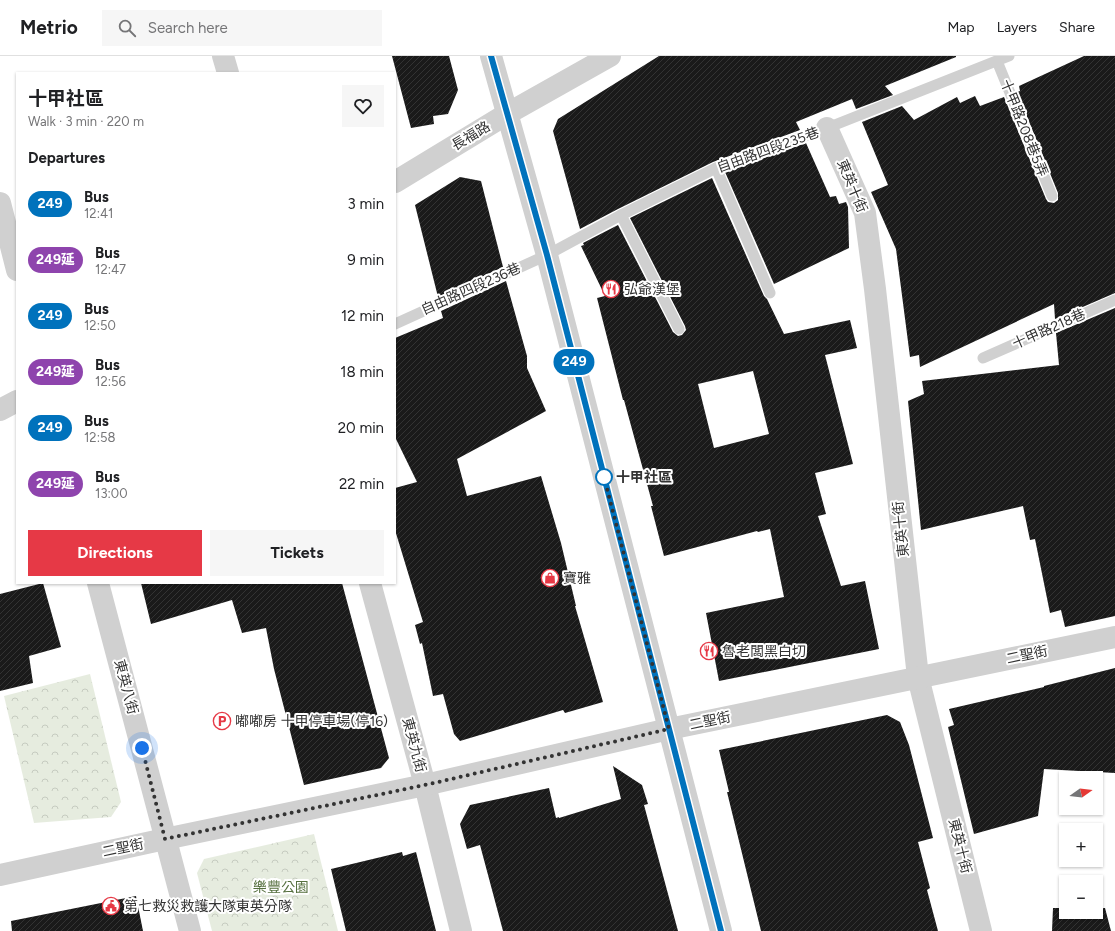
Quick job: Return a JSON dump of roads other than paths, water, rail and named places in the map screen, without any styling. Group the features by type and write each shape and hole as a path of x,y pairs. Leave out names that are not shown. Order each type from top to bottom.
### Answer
{"street":[{"path":"223,56 228,72"},
{"path":"491,56 547,255 722,931"},
{"name":"長福路","path":"396,181 507,114 610,56"},
{"name":"東英十街","path":"827,128 865,213 876,297 918,677 981,931"},
{"path":"0,203 16,266"},
{"path":"0,410 16,402"},
{"name":"東英八街","path":"98,584 190,931"},
{"name":"東英九街","path":"370,584 425,785 461,931"},
{"name":"二聖街","path":"0,875 425,785 669,729 1115,637"}],"lane":[{"name":"自由路四段235巷","path":"547,255 621,215 716,168 827,128 1009,56"},
{"name":"十甲路208巷5弄","path":"997,61 1052,196"},
{"path":"716,168 770,293"},
{"path":"621,215 679,329"},
{"name":"自由路四段236巷","path":"396,324 547,255"},
{"name":"十甲路218巷","path":"984,358 1115,300"}],"place":[{"name":"弘爺漢堡","path":"611,289"},
{"name":"十甲社區","path":"604,477"},
{"name":"寶雅","path":"550,578"},
{"name":"魯老闆黑白切","path":"709,651"},
{"name":"嘟嘟房 十甲停車場(停16)","path":"222,721"},
{"name":"第七救災救護大隊東英分隊","path":"111,906"}],"park label":[{"name":"樂豐公園","path":"281,887"}]}
